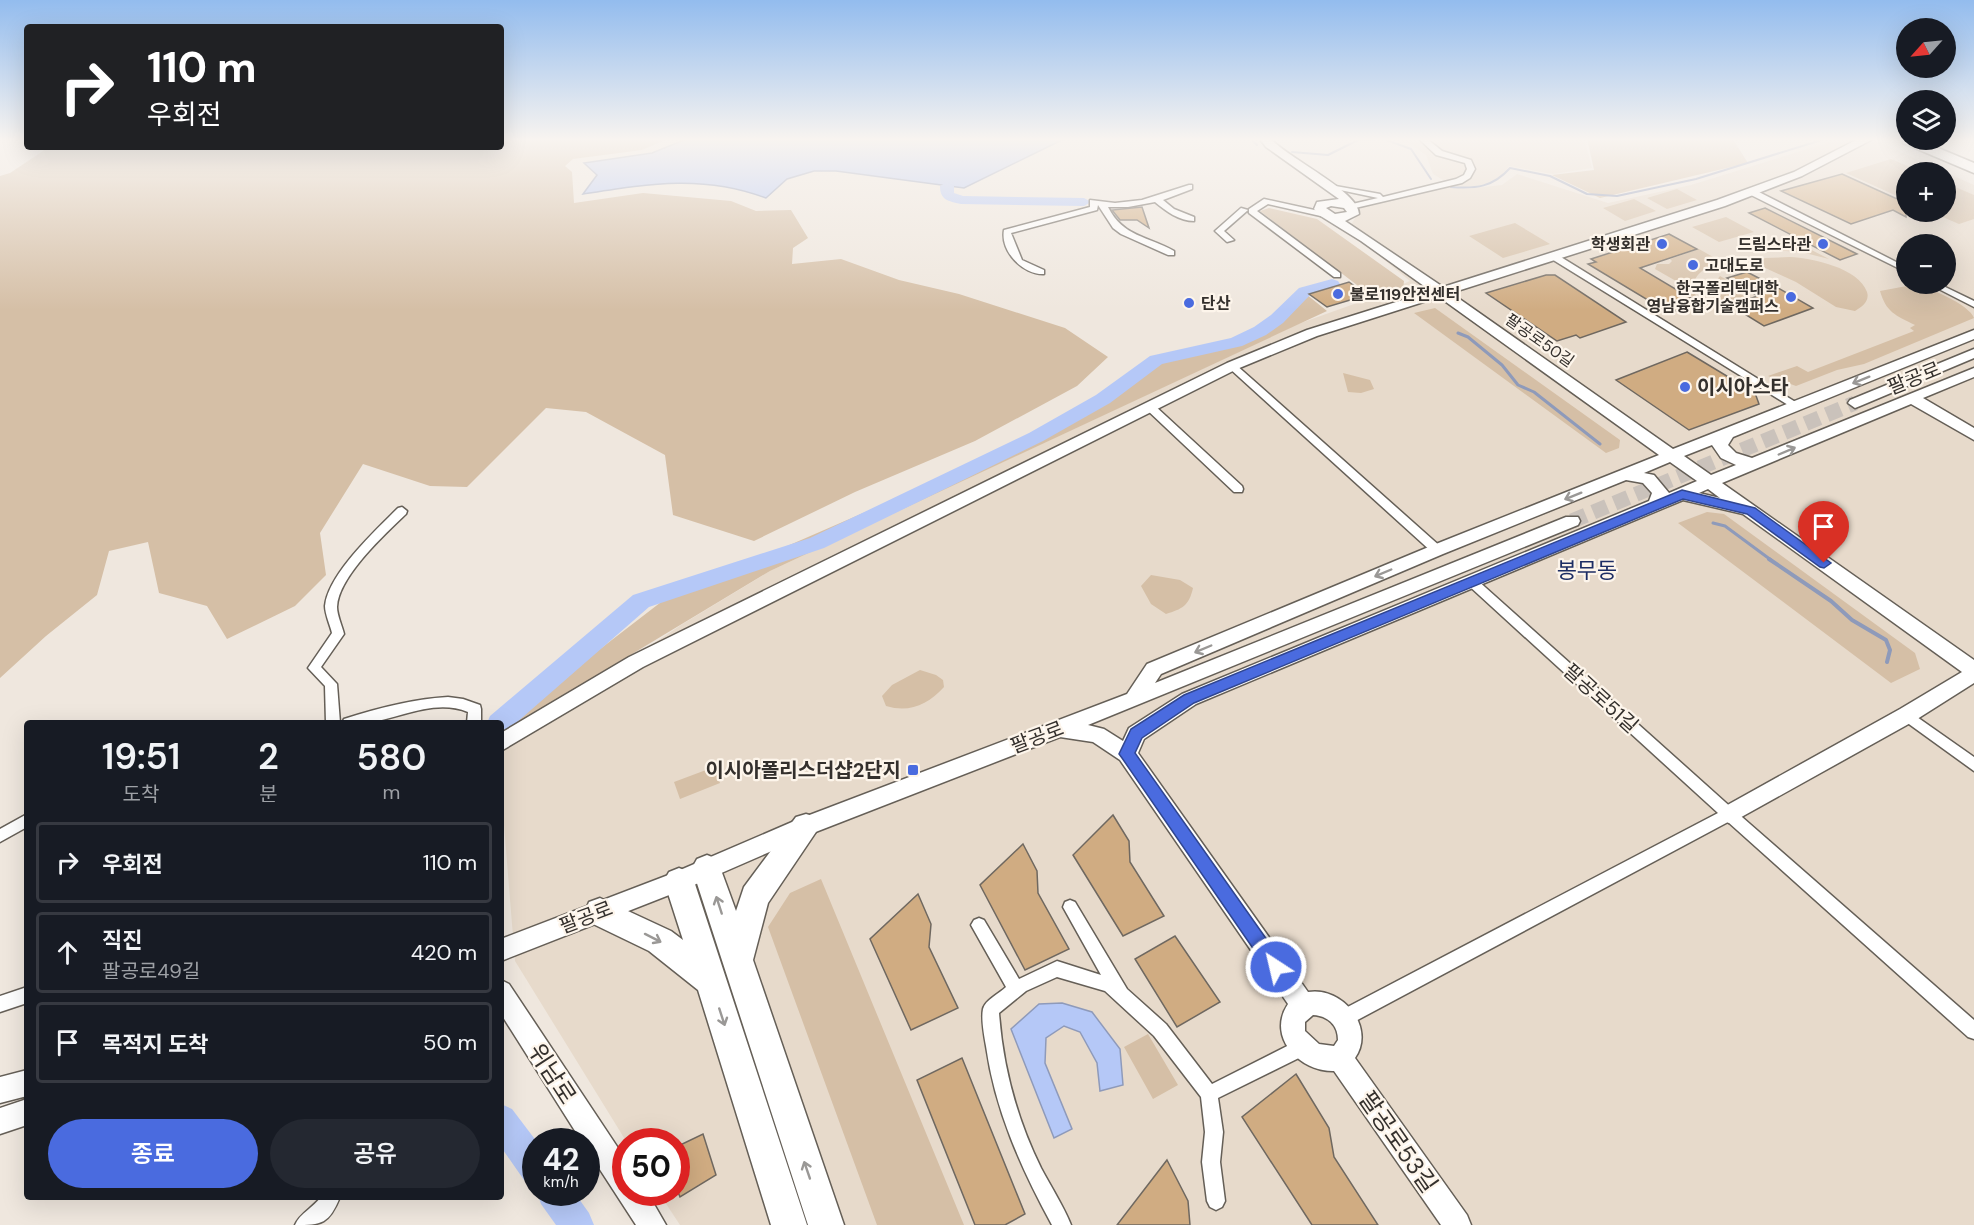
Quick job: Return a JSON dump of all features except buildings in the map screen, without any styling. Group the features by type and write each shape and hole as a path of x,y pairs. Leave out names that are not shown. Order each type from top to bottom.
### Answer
{"highway":[{"path":"737,962 755,897 806,826"},
{"path":"693,874 737,962 826,1225"},
{"path":"693,874 711,981 789,1225"},
{"path":"600,912 660,941 711,981"}],"main road":[{"path":"1321,195 1341,218 1351,209"},
{"path":"504,742 646,656 1232,366 1312,333 1742,195"},
{"path":"1328,202 1344,197 1358,230 1365,238"},
{"name":"팔공로50길","path":"1328,202 1365,238 1974,672"},
{"path":"1133,700 1154,669 1437,550 1974,334"},
{"name":"팔공로","path":"1855,403 1974,353"},
{"path":"1127,754 1136,734 1189,699 1974,372"},
{"path":"1912,398 1974,435"},
{"path":"1636,429 1677,441 1705,442"},
{"path":"1636,429 1644,452 1644,468"},
{"path":"1728,433 1720,445 1727,456 1750,466"},
{"path":"1750,466 1742,486 1751,511"},
{"path":"1627,475 1648,479 1661,492 1655,506"},
{"path":"1682,494 1751,511"},
{"name":"팔공로","path":"504,949 600,912 806,826 1133,700 1572,521"},
{"path":"1729,814 1907,715 1974,672"},
{"path":"1133,700 1189,699"},
{"path":"1059,728 1097,735 1127,754 1303,1005"},
{"name":"위남로","path":"504,997 612,1163"},
{"path":"1311,1003 1329,1005 1344,1018 1351,1036 1346,1052 1340,1059 1316,1058 1301,1048 1293,1033 1294,1017 1303,1005 1311,1003"},
{"name":"팔공로53길","path":"1340,1059 1457,1225"},
{"path":"0,1090 24,1084"},
{"path":"0,1120 24,1113"},
{"path":"640,1206 652,1225"}],"street":[{"path":"1041,272 1018,261 1007,238 1007,232 1055,221 1094,208 1093,202 1103,206 1158,199 1168,195"},
{"path":"1337,275 1251,211 1267,201 1289,206 1328,202 1354,195"},
{"path":"1377,195 1390,196"},
{"path":"1351,209 1394,195"},
{"path":"1758,195 1896,265"},
{"path":"1158,199 1171,211 1191,219"},
{"path":"1103,206 1113,224 1122,233 1151,241 1171,253"},
{"path":"1230,240 1219,231 1244,210"},
{"path":"1553,256 1797,406"},
{"path":"1954,294 1974,304"},
{"path":"1232,366 1437,550"},
{"path":"1150,407 1238,489"},
{"path":"333,720 331,684 315,668 338,634 332,609 334,591 364,547 402,512"},
{"name":"팔공로51길","path":"1472,582 1974,1031"},
{"path":"358,720 396,708 430,704 467,704 474,709 474,720"},
{"path":"1907,715 1974,765"},
{"path":"1344,1018 1729,814"},
{"path":"0,836 24,822"},
{"path":"1070,907 1123,996"},
{"path":"979,925 1016,990"},
{"path":"1062,1225 1034,1175 1003,1098 991,1044 991,1010 1016,990 1057,969 1110,985 1160,1030 1209,1094 1214,1132 1211,1162 1216,1201"},
{"path":"0,1004 24,996"},
{"path":"1209,1094 1301,1048"},
{"path":"304,1225 322,1211 329,1200"}],"shaded area":[{"path":"0,195 573,195 574,203 628,195 667,195 731,201 756,211 791,210 808,238 793,248 792,264 841,259 899,280 959,294 1065,328 1108,357 1077,386 975,441 855,492 754,541 673,515 665,455 586,412 546,408 467,487 430,486 363,464 320,533 326,575 295,606 227,639 207,606 159,593 148,542 109,551 97,595 46,636 0,678"},
{"path":"1410,195 1583,195 1608,203 1644,195 1896,195 1896,222 1956,222 1956,195 1974,195 1974,1225 680,1225 668,1206 690,1206 690,1128 618,1128 515,961 504,825 504,744 681,625 770,571 1298,324 1371,298 1410,281 1348,230 1361,208"},
{"path":"1594,195 1612,195 1600,198"},
{"path":"1656,195 1688,195 1697,200 1667,209 1647,198"},
{"path":"1956,195 1974,195 1974,219 1959,224 1954,222"},
{"path":"1634,199 1656,211 1625,221 1603,208"},
{"path":"1269,208 1317,219 1404,281 1403,290 1374,298 1260,211"},
{"path":"1726,217 1754,232 1719,242 1692,227"},
{"path":"1515,223 1550,244 1503,258 1469,236"},
{"path":"1783,240 1800,244 1829,259 1801,252 1757,249"},
{"path":"1699,249 1720,261 1708,267 1695,279 1694,291 1697,298 1680,291 1676,281 1655,269 1657,264 1669,264 1672,261 1670,259"},
{"path":"1790,257 1822,262 1855,277 1868,295 1863,306 1855,311 1836,307 1796,282 1761,266 1759,262 1765,258"},
{"path":"1720,276 1729,281 1729,286 1747,298 1723,306 1719,303 1713,297 1710,289"},
{"path":"1896,288 1896,294 1940,294 1965,307 1974,318 1864,364 1837,370 1796,386 1768,376 1797,366 1808,372 1914,331 1910,328 1915,325 1888,308 1880,291"},
{"path":"1306,294 1327,311 770,571 504,731 504,727 569,673 665,599 983,461 1155,364 1241,345 1278,323"},
{"path":"1435,308 1620,440 1619,448 1606,453 1414,313"},
{"path":"1343,373 1370,380 1374,389 1361,393 1348,392"},
{"path":"1707,512 1724,514 1915,653 1920,669 1891,683 1678,523"},
{"path":"1151,575 1180,580 1193,588 1187,603 1166,614 1151,604 1141,586"},
{"path":"920,670 936,675 943,680 944,687 931,699 918,706 903,709 886,706 882,696 892,685"},
{"path":"714,767 720,783 680,799 674,782"},
{"path":"821,879 964,1225 877,1225 768,927 790,893"},
{"path":"1148,1034 1178,1085 1153,1099 1124,1047"}],"water":[{"path":"1062,1003 1092,1012 1120,1049 1123,1085 1100,1091 1097,1063 1080,1032 1064,1026 1046,1038 1045,1063 1072,1129 1054,1138 1011,1029 1039,1004"}],"waterway":[{"path":"947,195 961,200 1084,202"},
{"path":"1605,195 1621,195"},
{"path":"502,720 641,601 817,543 1036,437 1103,399 1156,360 1236,342 1260,331 1277,319 1305,291 1332,284"},
{"path":"1458,333 1468,337 1502,365 1518,385 1534,392 1600,444"},
{"path":"1713,523 1725,526 1771,560"},
{"path":"1769,559 1831,601 1852,620 1886,640 1890,650 1887,662"},
{"path":"504,1124 522,1149"},
{"path":"563,1206 577,1225"}],"tunnel":[{"path":"1572,521 1855,403"}],"place":[{"name":"학생회관","path":"1662,244"},
{"name":"드림스타관","path":"1823,244"},
{"name":"고대도로","path":"1693,265"},
{"name":"불로119안전센터","path":"1338,294"},
{"name":"한국폴리텍대학 영남융합기술캠퍼스","path":"1791,297"},
{"name":"단산","path":"1189,303"},
{"name":"이시아스타","path":"1685,387"},
{"name":"이시아폴리스더샵2단지","path":"913,770"}],"district":[{"name":"봉무동","path":"1587,570"}],"route":[{"path":"1276,967 1127,754 1136,734 1189,699 1682,494 1751,511 1824,563"}]}
